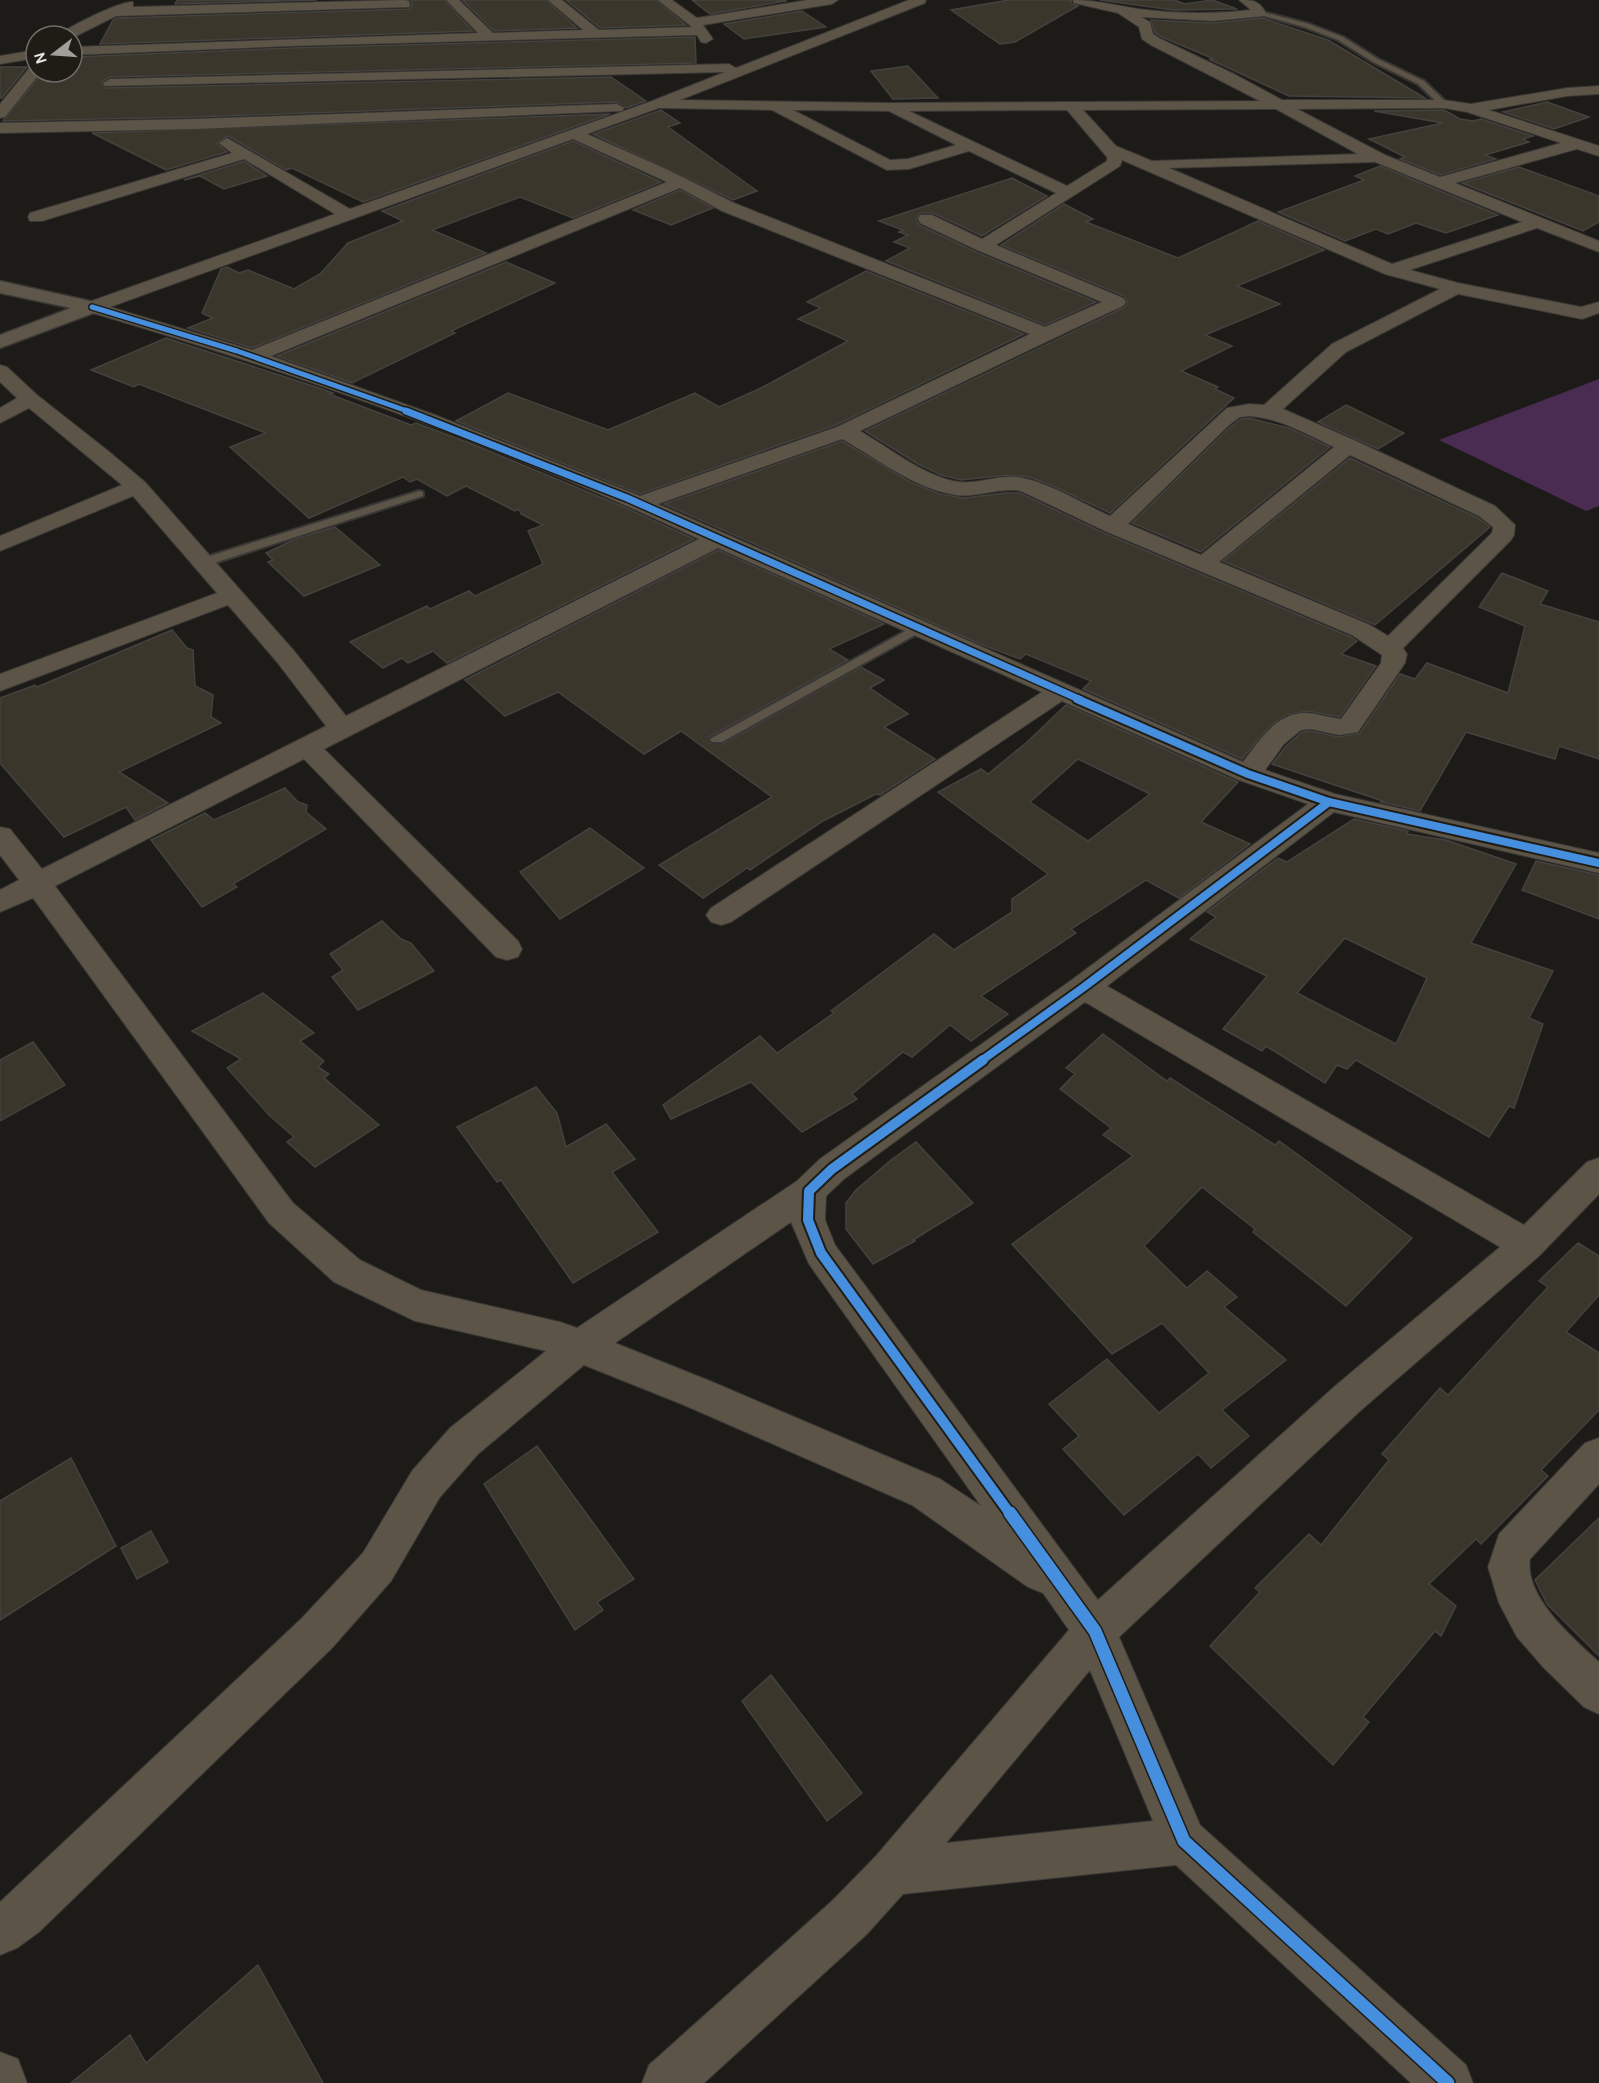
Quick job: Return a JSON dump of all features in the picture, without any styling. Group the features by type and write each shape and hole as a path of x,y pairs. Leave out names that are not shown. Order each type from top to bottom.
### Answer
{"main road":[{"path":"0,287 92,308"},
{"path":"9,338 33,324 40,315 41,306 30,294"},
{"path":"9,338 92,308"}],"street":[{"path":"84,26 110,12 145,0"},
{"path":"452,0 489,36"},
{"path":"554,0 595,33"},
{"path":"0,128 195,124 263,116 529,113 633,101 680,90 697,79 706,67 710,56 708,43 699,26 664,0"},
{"path":"84,50 295,32 392,39 595,33 699,26 832,0"},
{"path":"1079,0 1124,13 1192,19 1259,13 1256,7 1245,0"},
{"path":"657,104 915,1"},
{"path":"110,12 404,2 392,39"},
{"path":"276,84 304,7"},
{"path":"1124,13 1145,25 1147,36 1156,42 1276,103 1336,137 1379,158 1599,247"},
{"path":"529,113 533,35"},
{"path":"129,47 107,88 532,81 638,69 745,68"},
{"path":"0,60 24,55"},
{"path":"633,101 638,69"},
{"path":"0,114 24,84"},
{"path":"1470,108 1567,92 1599,90"},
{"path":"92,308 574,134 633,101 657,104 888,107 1276,103 1444,104 1470,108 1599,152"},
{"path":"983,246 1114,163 1115,157 1111,149 1070,105"},
{"path":"773,106 887,165 909,164 971,146"},
{"path":"978,106 1043,122"},
{"path":"888,107 1069,193"},
{"path":"79,126 91,109"},
{"path":"195,124 350,216"},
{"path":"1076,130 1098,135"},
{"path":"574,134 774,226 1045,334"},
{"path":"1441,182 1576,144"},
{"path":"1111,149 1390,270 1456,288 1582,313 1599,307"},
{"path":"36,217 245,154"},
{"path":"1147,164 1379,158"},
{"path":"255,356 679,183"},
{"path":"640,503 844,431 981,367 1045,334 1117,302 983,246 926,219"},
{"path":"1390,270 1538,222"},
{"path":"1269,411 1339,348 1456,288"},
{"path":"92,308 255,356 349,388 640,503 1248,774 1329,802 1599,863"},
{"path":"0,371 30,399 100,454 137,487 286,657 341,728"},
{"path":"0,417 30,399"},
{"path":"1113,525 1234,412 1269,411 1349,445 1487,511 1504,525 1503,535 1389,649"},
{"path":"844,431 942,485 971,489 1014,482 1361,630 1395,654 1392,663 1349,726 1336,728 1308,720 1292,723 1248,774"},
{"path":"1203,564 1349,445"},
{"path":"0,544 137,487"},
{"path":"0,902 717,539"},
{"path":"0,684 233,595"},
{"path":"721,915 1061,691"},
{"path":"306,746 507,949"},
{"path":"0,1931 22,1915 317,1633 377,1567 426,1484 464,1440 580,1346 809,1191 832,1169 1084,987 1329,802"},
{"path":"0,836 281,1213 347,1271 415,1305 560,1338 926,1492 1064,1588"},
{"path":"1084,987 1527,1245"},
{"path":"667,2083 850,1917 892,1872 1095,1631 1347,1399 1527,1245 1599,1172"},
{"path":"809,1191 808,1220 821,1253 1095,1631 1184,1841 1448,2083"},
{"path":"1599,1456 1513,1548 1508,1568 1516,1597 1543,1637 1599,1692"},
{"path":"892,1872 1184,1841"},
{"path":"0,2078 2,2083"}],"lane":[{"path":"1259,13 1317,28 1353,44 1377,61 1404,71 1429,86 1444,104"},
{"path":"204,562 419,494"},
{"path":"717,739 920,627"}],"shaded area":[{"path":"1599,379 1599,506 1586,511 1439,440"}],"building":[{"path":"177,0 317,0 175,4"},
{"path":"411,0 444,0 473,31 100,44 113,20 117,18 409,9 412,5"},
{"path":"462,0 546,0 577,28 494,31"},
{"path":"566,0 656,0 686,25 600,28"},
{"path":"692,0 784,0 786,1 710,14"},
{"path":"1009,0 1071,0 1072,4 1078,6 1015,42 1000,44 951,10"},
{"path":"1100,0 1174,0 1185,4 1212,0 1237,9 1173,10"},
{"path":"802,11 826,27 744,39 724,24"},
{"path":"1262,18 1328,40 1425,98 1289,96 1209,59 1214,59 1162,37 1155,33 1151,20 1213,23"},
{"path":"695,37 696,63 110,77 101,82 105,88 611,77 646,101 626,108 617,102 195,117 3,121 33,84 84,84 84,57 291,48"},
{"path":"908,66 938,98 893,99 871,71"},
{"path":"0,67 24,67 24,71 0,98"},
{"path":"1547,102 1589,117 1554,129 1503,112"},
{"path":"661,110 680,123 668,127 757,191 733,200 593,134"},
{"path":"1444,110 1460,119 1473,121 1481,119 1533,136 1523,139 1529,142 1485,155 1496,159 1440,175 1400,159 1405,157 1369,139 1443,123 1374,111"},
{"path":"610,114 363,202 292,168 286,170 228,136 217,143 227,152 166,170 92,133"},
{"path":"573,141 661,182 573,218 520,197 432,230 486,253 252,348 188,328 213,318 202,313 221,269 227,267 239,273 248,270 294,289 320,274 348,243 403,221 382,211"},
{"path":"244,161 267,176 224,189 200,176 184,180"},
{"path":"1380,166 1498,215 1446,233 1416,223 1388,234 1376,229 1345,241 1278,212 1364,180 1355,176"},
{"path":"1519,167 1599,196 1599,222 1583,231 1462,183"},
{"path":"1012,178 1047,196 982,236 933,213 920,213 916,220 919,225 976,252 1096,302 1045,325 886,261 910,248 894,242 908,235 899,232 903,230 879,221"},
{"path":"680,190 713,208 671,225 633,210"},
{"path":"1064,204 1093,219 1086,222 1178,258 1258,221 1324,250 1237,286 1280,304 1205,335 1232,346 1181,371 1218,387 1215,389 1234,398 1110,513 1029,477 1009,475 961,480 941,475 918,464 865,431 1125,307 1128,302 1124,296 1001,245"},
{"path":"506,262 555,283 451,331 455,333 352,383 277,356"},
{"path":"866,271 1024,334 836,425 640,494 456,421 508,393 608,430 695,393 719,407 765,386 848,341 798,319 821,308 807,302"},
{"path":"166,338 319,388 333,393 329,394 411,425 416,423 472,444 624,507 694,539 447,663 433,651 408,663 402,658 383,668 350,642 427,606 430,609 469,591 475,596 543,564 528,531 543,525 521,514 519,509 515,511 466,486 447,496 417,479 410,482 403,477 309,518 230,447 266,433 139,384 134,387 91,370"},
{"path":"1346,405 1404,433 1378,449 1318,422"},
{"path":"1249,418 1289,428 1330,447 1201,552 1132,523 1230,427 1241,419"},
{"path":"842,441 910,482 940,494 964,498 1020,493 1104,533 1351,637 1357,641 1341,654 1376,666 1340,717 1308,711 1286,715 1269,727 1242,759 1083,689 1091,681 1026,654 1020,659 980,644 664,504"},
{"path":"1350,458 1478,518 1490,527 1375,625 1223,561"},
{"path":"335,527 380,565 304,596 268,562 273,560 266,553 295,539"},
{"path":"718,550 884,624 829,649 848,660 709,737 710,743 723,744 861,667 884,680 870,688 908,714 884,727 935,759 880,795 876,794 823,821 750,870 747,868 703,898 659,865 772,797 681,731 644,754 558,692 505,716 465,680"},
{"path":"1502,573 1548,591 1540,604 1599,622 1599,759 1559,746 1555,759 1466,732 1420,811 1381,802 1383,801 1272,764 1286,746 1302,732 1311,731 1339,737 1360,733 1400,674 1415,679 1427,663 1508,693 1525,626 1479,607"},
{"path":"172,630 187,648 193,650 195,686 213,695 211,717 221,723 119,772 168,803 135,820 126,807 64,837 0,763 0,698 35,685 37,687"},
{"path":"1066,705 1238,782 1201,822 1250,844 1179,898 1146,880 1071,929 1076,933 981,996 1008,1014 971,1041 950,1025 912,1057 903,1052 852,1094 857,1099 802,1132 751,1082 671,1119 663,1105 760,1036 777,1053 834,1013 831,1011 934,934 954,950 1012,912 1012,899 1048,874 938,792 981,769 988,774 1026,743","holes":["1078,759 1150,794 1088,841 1030,802"]},
{"path":"285,788 298,802 307,805 306,812 326,829 233,884 237,887 202,907 151,840 205,813 214,820"},
{"path":"1354,819 1408,831 1407,834 1446,840 1516,864 1471,943 1553,971 1529,1018 1543,1024 1514,1108 1509,1106 1489,1137 1356,1060 1347,1069 1337,1065 1325,1083 1266,1046 1262,1051 1223,1029 1267,976 1190,939 1216,917 1207,912 1278,858 1287,862","holes":["1345,938 1427,978 1396,1044 1297,993"]},
{"path":"590,828 644,868 560,919 520,872"},
{"path":"1536,861 1599,875 1599,919 1522,890"},
{"path":"382,921 401,939 411,943 434,971 358,1010 332,977 343,970 330,954"},
{"path":"263,993 314,1033 300,1041 324,1061 318,1067 329,1074 324,1078 379,1125 315,1167 287,1142 294,1137 269,1115 227,1068 241,1059 192,1031"},
{"path":"1103,1034 1167,1081 1170,1078 1275,1145 1279,1141 1412,1238 1346,1306 1253,1232 1255,1229 1202,1187 1144,1246 1187,1288 1207,1271 1237,1297 1224,1307 1286,1360 1222,1410 1249,1436 1211,1468 1198,1454 1124,1515 1063,1449 1079,1436 1049,1404 1107,1359 1159,1413 1209,1373 1162,1323 1112,1354 1012,1244 1133,1156 1103,1135 1111,1128 1060,1089 1075,1074 1066,1068"},
{"path":"33,1042 65,1085 0,1121 0,1060"},
{"path":"536,1087 557,1113 566,1147 606,1124 635,1159 612,1172 658,1232 573,1283 501,1180 497,1182 457,1127"},
{"path":"916,1142 973,1203 913,1240 915,1241 873,1264 846,1229 846,1203 856,1190"},
{"path":"1578,1243 1599,1256 1599,1295 1566,1332 1599,1353 1599,1410 1541,1470 1548,1476 1481,1544 1476,1539 1429,1584 1456,1606 1441,1636 1435,1631 1363,1717 1369,1722 1333,1765 1210,1646 1260,1592 1255,1588 1309,1534 1321,1545 1389,1460 1382,1454 1440,1388 1448,1395 1548,1287 1539,1281"},
{"path":"537,1446 634,1579 597,1602 603,1610 575,1630 484,1484"},
{"path":"71,1458 116,1546 0,1620 0,1501"},
{"path":"1599,1518 1599,1656 1547,1604 1535,1580"},
{"path":"151,1531 168,1562 137,1579 121,1548"},
{"path":"771,1675 862,1793 827,1821 742,1701"},
{"path":"258,1965 323,2083 71,2083 130,2035 146,2063"}],"cycle path":[{"path":"92,307 237,351 333,384 567,473 1248,774 1329,802 1599,863"},
{"path":"1329,802 1084,987 832,1169 809,1191 808,1220 821,1253 1095,1631 1184,1841 1448,2083"}]}
